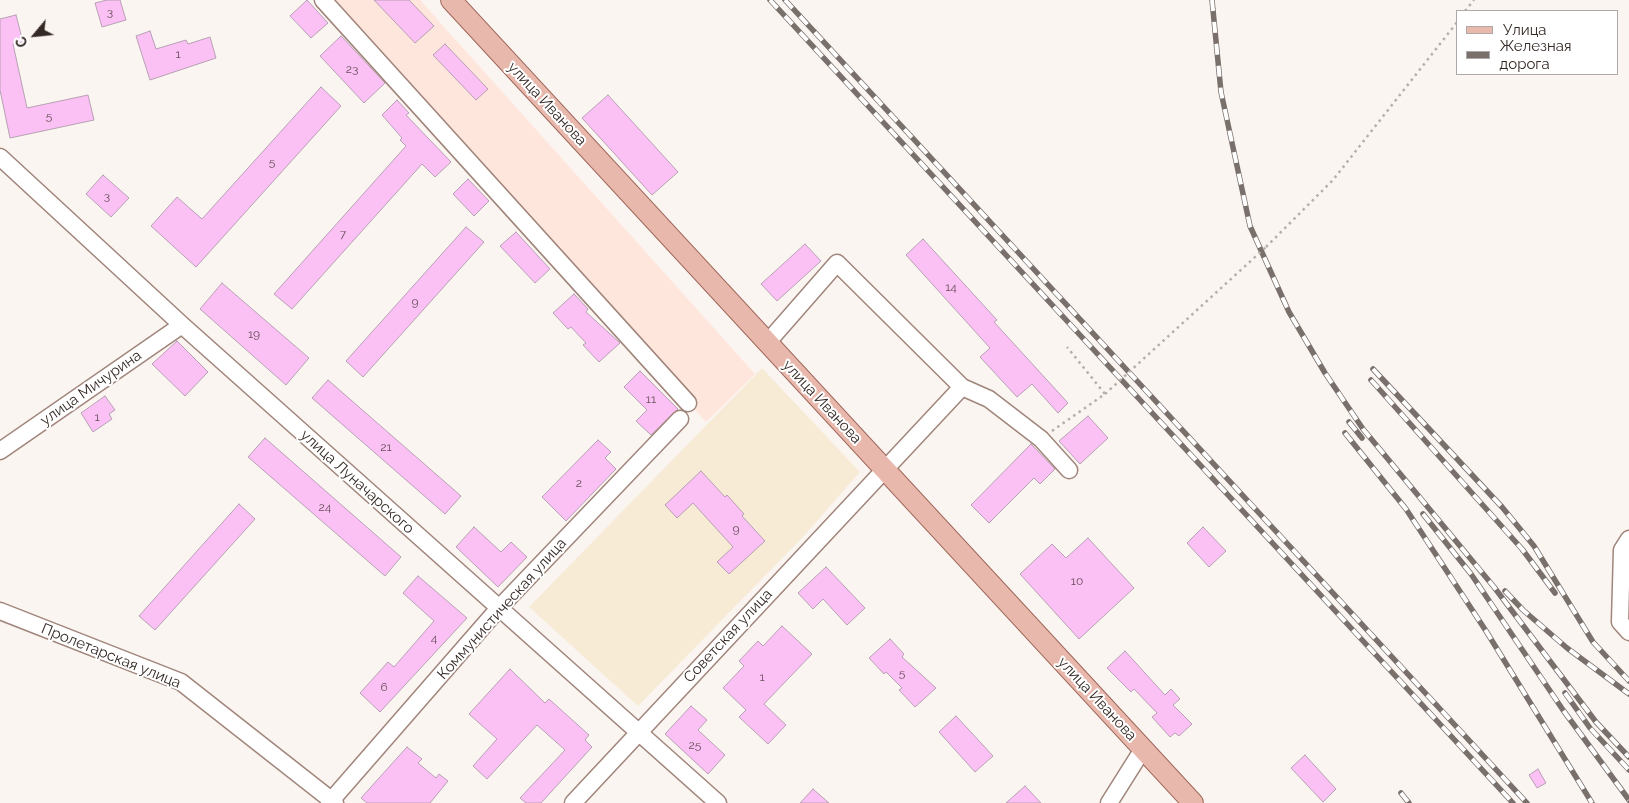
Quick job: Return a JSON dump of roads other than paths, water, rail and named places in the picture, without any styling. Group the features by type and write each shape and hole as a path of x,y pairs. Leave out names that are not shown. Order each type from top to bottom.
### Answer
{"main road":[{"name":"улица Иванова","path":"451,0 1194,803"}],"street":[{"path":"323,0 688,402"},
{"name":"улица Луначарского","path":"0,157 182,325 718,803"},
{"path":"767,343 837,263 962,387 989,399 1041,439 1069,470"},
{"name":"улица Мичурина","path":"0,451 182,325"},
{"name":"Советская улица","path":"573,803 962,387"},
{"name":"Коммунистическая улица","path":"332,802 499,608 680,419"},
{"path":"1625,627 1622,550 1629,540"},
{"name":"Пролетарская улица","path":"0,611 181,682 332,802"},
{"path":"1109,803 1143,749"}],"railway":[{"path":"770,0 1513,803"},
{"path":"785,0 1527,803"},
{"path":"1212,0 1221,92 1250,226 1289,312 1325,373 1363,429 1494,587 1596,722 1629,757"},
{"path":"1373,369 1502,507 1534,546 1593,642 1629,681"},
{"path":"1371,380 1522,549 1555,593"},
{"path":"1349,422 1362,438"},
{"path":"1345,433 1406,509 1486,631 1592,803"},
{"path":"1423,514 1471,574 1563,710 1629,800"},
{"path":"1505,591 1523,610 1567,648 1629,694"},
{"path":"1565,693 1590,728 1629,770"},
{"path":"1401,793 1409,803"}]}
